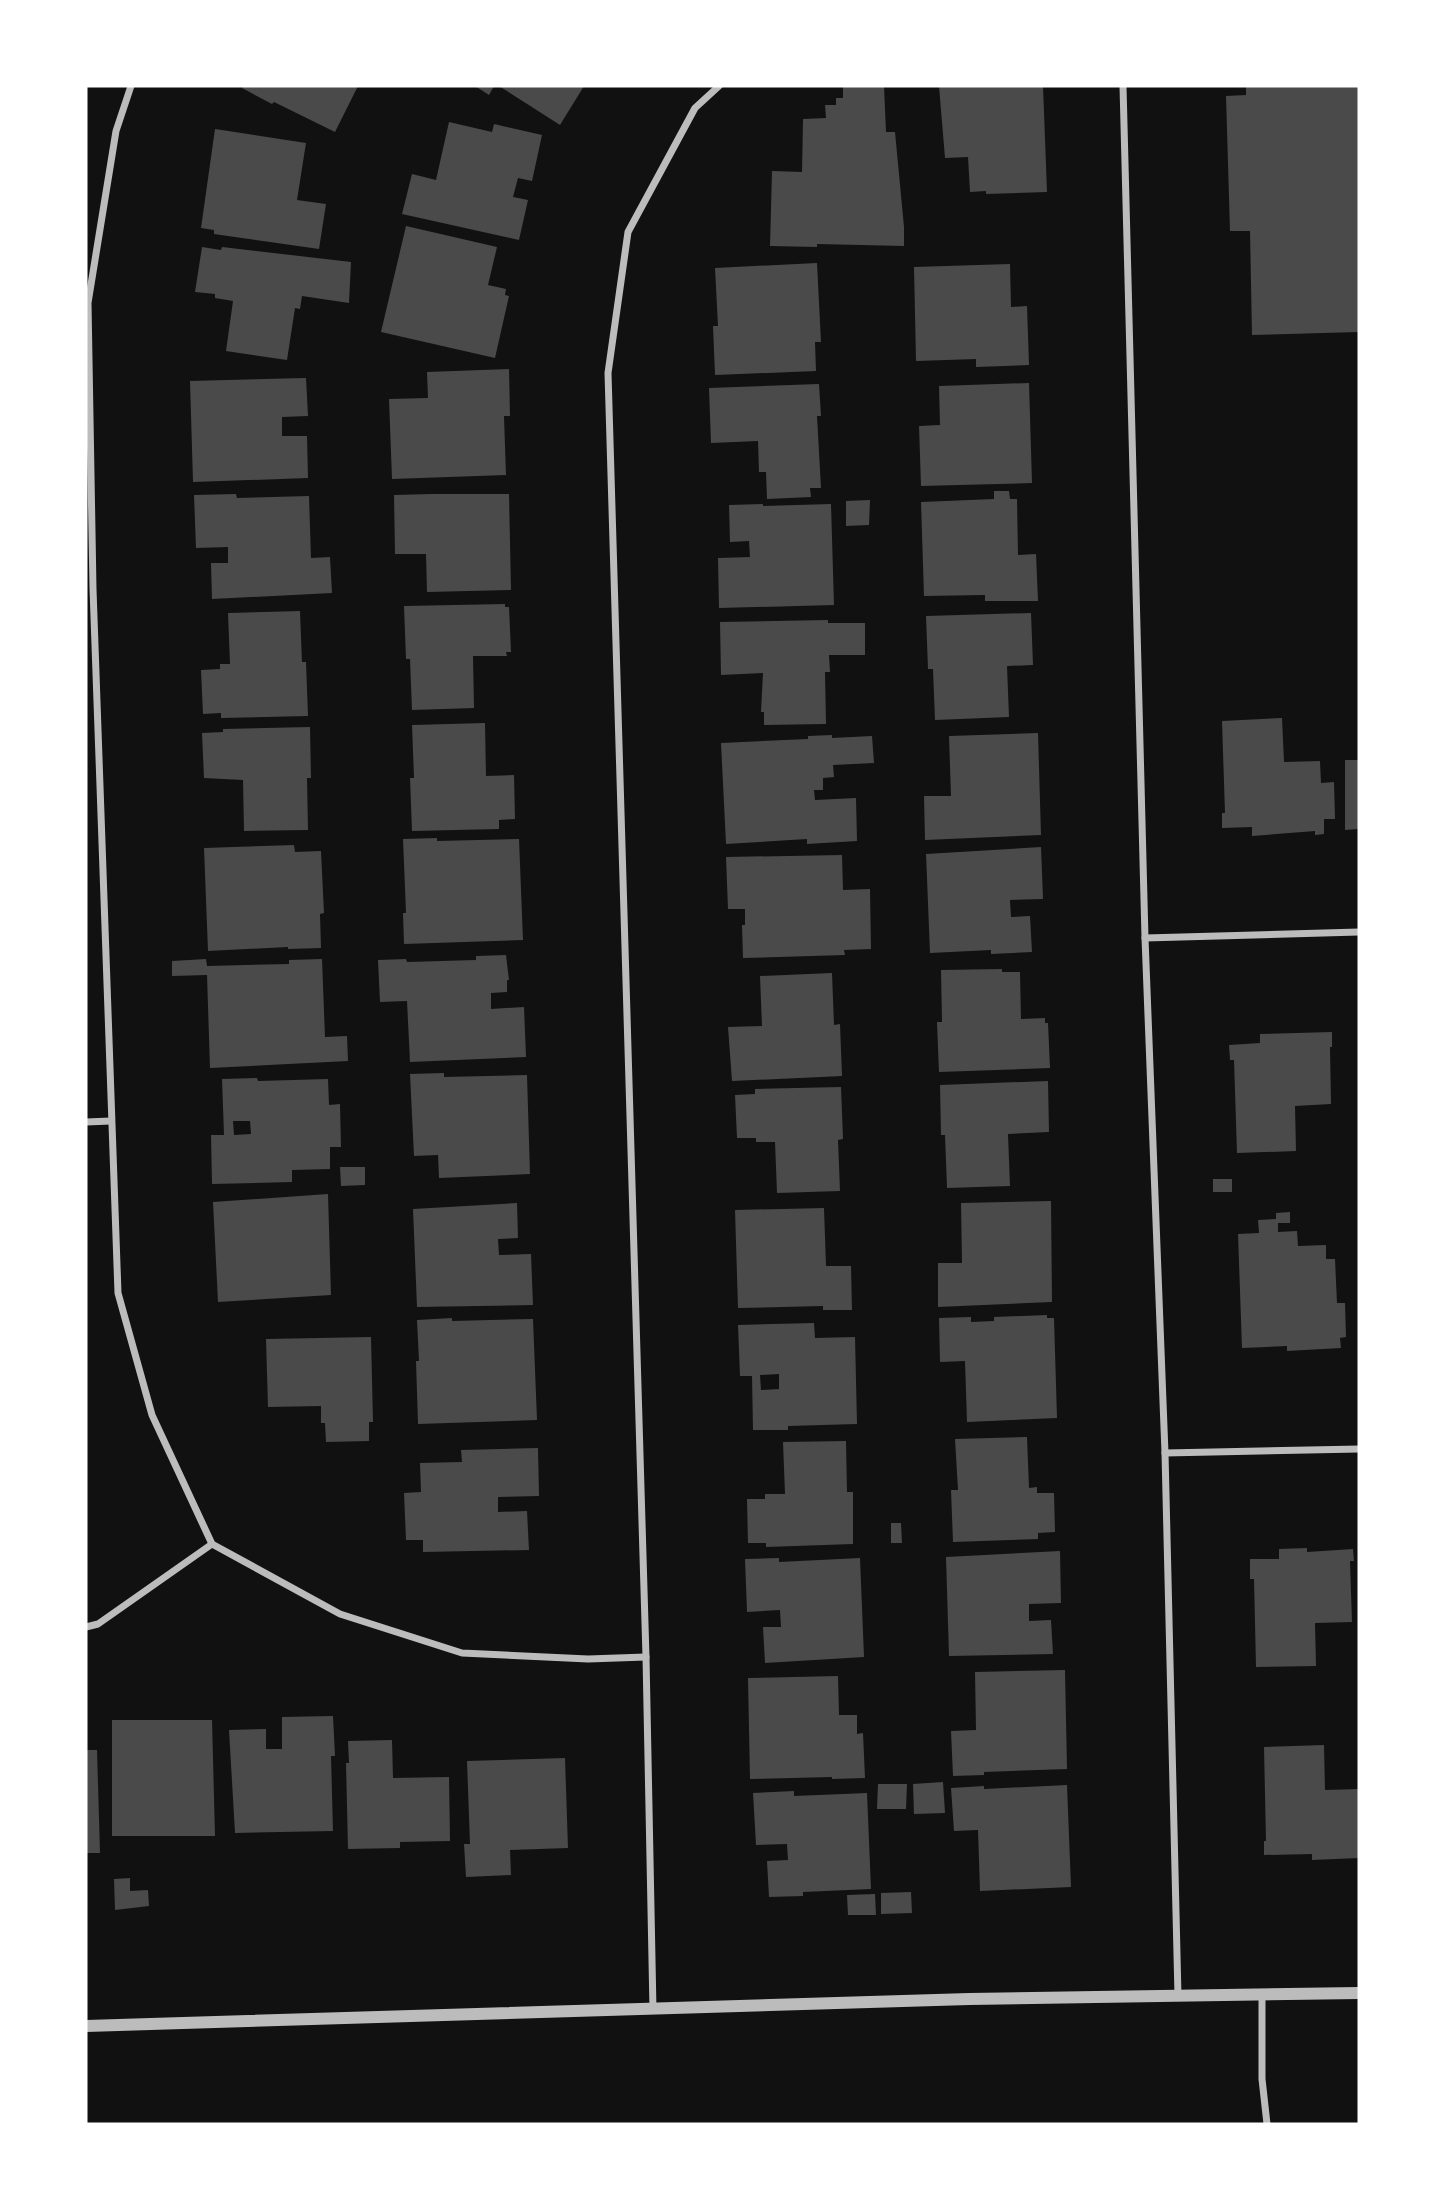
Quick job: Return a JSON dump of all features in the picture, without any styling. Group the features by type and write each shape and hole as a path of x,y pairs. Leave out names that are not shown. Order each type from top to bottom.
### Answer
{"street":[{"path":"131,86 116,131 88,303 89,589 118,1293 152,1415 212,1544 340,1614 462,1653 588,1659 646,1657"},
{"path":"653,2010 646,1657 608,373 628,232 695,108 719,86"},
{"path":"1123,86 1145,938 1165,1453 1178,1996"},
{"path":"1145,938 1359,932"},
{"path":"86,1122 111,1121"},
{"path":"1165,1453 1359,1449"},
{"path":"86,1627 98,1623 212,1544"},
{"path":"86,2025 994,1999 1359,1993"},
{"path":"1262,1996 1262,2080 1267,2124"}],"building":[{"path":"358,86 335,132 274,102 272,104 242,88"},
{"path":"475,86 494,86 489,95"},
{"path":"499,86 584,86 560,125"},
{"path":"843,86 884,86 886,132 895,132 904,246 770,246 772,171 802,172 803,119 826,118 825,105 836,105 836,98 843,98"},
{"path":"939,86 1043,86 1047,192 970,192 968,157 945,158"},
{"path":"1246,86 1359,86 1359,332 1252,335 1250,231 1230,231 1226,96 1246,95"},
{"path":"449,122 492,132 494,124 542,135 532,181 518,178 513,197 528,200 519,240 402,214 412,174 436,180"},
{"path":"215,129 306,143 297,200 326,204 319,249 214,234 214,230 201,228"},
{"path":"406,226 497,247 488,285 506,289 505,295 509,296 495,358 381,332"},
{"path":"202,247 351,262 349,303 302,296 300,309 295,308 287,360 226,351 233,301 215,298 215,294 195,292"},
{"path":"817,263 821,342 815,342 816,371 715,375 713,326 718,326 715,268"},
{"path":"1010,264 1011,307 1027,306 1029,365 976,367 976,359 916,361 914,267"},
{"path":"509,369 510,416 504,416 506,475 392,479 389,399 428,398 427,372"},
{"path":"306,378 308,416 282,417 282,436 307,436 308,478 193,482 190,381"},
{"path":"1029,383 1032,483 921,486 919,426 940,425 939,386"},
{"path":"819,384 821,416 817,416 821,488 810,488 811,497 767,499 766,472 759,472 758,441 711,443 709,388"},
{"path":"994,491 1009,491 1010,499 1017,499 1018,555 1036,554 1038,601 985,601 985,595 924,596 921,502 994,499"},
{"path":"236,494 237,498 309,496 311,558 330,557 332,593 212,599 211,563 228,563 228,547 196,548 194,495"},
{"path":"509,494 511,590 427,592 426,554 395,554 394,495"},
{"path":"870,500 869,525 846,526 846,501"},
{"path":"831,504 834,605 719,608 718,558 750,557 749,541 730,542 729,505"},
{"path":"505,604 505,607 509,607 511,652 506,652 507,656 473,656 474,708 412,710 404,606"},
{"path":"300,611 302,662 306,662 308,716 221,718 221,713 203,714 201,670 220,669 220,664 230,664 228,613"},
{"path":"1031,613 1033,665 1007,666 1009,717 935,720 933,669 928,669 926,616"},
{"path":"828,620 828,623 865,623 865,655 829,655 830,672 825,672 826,724 764,725 764,712 761,712 763,673 721,675 720,622"},
{"path":"1282,718 1284,762 1320,761 1321,783 1334,782 1335,819 1324,819 1324,834 1315,835 1315,831 1252,836 1252,827 1222,828 1222,813 1225,813 1222,721"},
{"path":"485,723 486,776 514,775 515,819 499,820 499,829 412,831 412,725"},
{"path":"310,727 308,830 244,831 243,780 204,778 202,733 223,732 223,729"},
{"path":"1038,733 1041,835 925,840 924,796 951,796 949,736"},
{"path":"832,735 832,738 872,736 874,763 833,765 834,777 823,778 823,790 814,790 815,800 856,798 857,841 807,844 807,839 726,844 721,743 808,739 808,736"},
{"path":"1345,760 1359,760 1359,829 1345,830"},
{"path":"437,838 437,841 519,839 523,940 404,944 403,913 406,913 403,839"},
{"path":"294,845 295,852 321,851 324,913 320,914 321,948 208,951 204,848"},
{"path":"1041,847 1043,899 1010,900 1011,917 1030,916 1032,952 991,954 991,950 930,953 926,854"},
{"path":"842,855 843,890 870,889 871,949 844,950 845,955 743,958 742,925 745,925 745,909 728,909 726,857"},
{"path":"506,955 509,980 507,992 491,993 491,1009 524,1007 526,1057 410,1062 407,1001 380,1002 378,960 476,960 476,956"},
{"path":"206,959 207,966 289,964 289,960 322,959 325,1037 347,1036 348,1061 210,1068 207,975 172,976 172,961"},
{"path":"1002,969 1002,972 1020,972 1021,1019 1045,1018 1045,1023 1048,1023 1050,1068 939,1072 937,1022 942,1022 941,970"},
{"path":"832,973 834,1025 840,1024 842,1076 732,1081 728,1027 762,1026 760,976"},
{"path":"1332,1032 1331,1104 1295,1106 1296,1151 1237,1153 1234,1060 1230,1060 1229,1045 1260,1043 1260,1034"},
{"path":"444,1073 444,1077 527,1075 530,1174 439,1178 438,1155 414,1156 410,1074"},
{"path":"222,1079 328,1079 329,1105 340,1104 341,1147 330,1147 330,1169 292,1170 292,1182 212,1184 211,1135 224,1135","holes":["233,1121 250,1121 251,1134 234,1135"]},
{"path":"1048,1081 1049,1132 1008,1134 1010,1186 947,1188 945,1135 941,1135 940,1085"},
{"path":"841,1087 843,1139 838,1140 840,1191 777,1193 775,1142 737,1138 735,1095 755,1094 755,1089"},
{"path":"340,1167 365,1167 365,1185 341,1186"},
{"path":"1213,1179 1232,1179 1232,1192 1213,1192"},
{"path":"328,1194 331,1295 218,1302 213,1202"},
{"path":"1051,1201 1052,1302 938,1307 938,1263 962,1263 961,1203"},
{"path":"517,1203 518,1238 498,1239 499,1255 531,1254 533,1305 417,1307 413,1209"},
{"path":"824,1208 826,1266 851,1266 852,1310 823,1310 823,1306 738,1308 735,1210"},
{"path":"1290,1212 1290,1223 1278,1223 1278,1232 1297,1231 1298,1246 1326,1245 1326,1259 1335,1259 1337,1303 1345,1303 1346,1337 1340,1338 1341,1348 1287,1351 1287,1346 1242,1348 1238,1234 1259,1233 1258,1220 1276,1219 1276,1213"},
{"path":"1047,1315 1047,1318 1054,1318 1057,1418 967,1422 965,1361 940,1362 939,1318 971,1317 971,1322 994,1321 994,1317"},
{"path":"452,1318 452,1321 533,1319 537,1420 418,1424 417,1320"},
{"path":"814,1323 815,1338 855,1337 857,1424 753,1430 752,1376 740,1376 738,1325","holes":["779,1374 779,1389 761,1390 760,1375"]},
{"path":"371,1337 373,1422 369,1422 369,1441 326,1442 325,1423 321,1423 321,1406 268,1407 266,1339"},
{"path":"1027,1437 1029,1488 1037,1487 1037,1493 1054,1493 1055,1532 1038,1533 1038,1539 953,1542 951,1490 958,1490 955,1439"},
{"path":"846,1441 847,1492 853,1492 853,1544 766,1547 766,1543 748,1543 747,1499 765,1499 765,1494 785,1494 783,1442"},
{"path":"538,1448 539,1496 498,1497 498,1512 527,1511 529,1550 423,1552 423,1540 406,1540 404,1493 421,1492 420,1463 462,1462 461,1450"},
{"path":"891,1523 901,1523 902,1543 891,1543"},
{"path":"1307,1548 1307,1552 1353,1549 1354,1561 1350,1561 1352,1622 1315,1623 1316,1666 1256,1667 1254,1579 1250,1579 1250,1559 1279,1559 1279,1549"},
{"path":"1060,1551 1061,1603 1029,1604 1029,1621 1051,1620 1053,1654 949,1656 946,1557"},
{"path":"779,1558 779,1562 860,1558 864,1657 765,1663 763,1627 781,1627 780,1610 747,1612 745,1559"},
{"path":"1065,1670 1067,1769 953,1776 951,1731 976,1730 975,1672"},
{"path":"838,1676 839,1715 857,1715 857,1734 863,1733 865,1778 750,1779 748,1678"},
{"path":"333,1716 333,1831 235,1833 229,1730 266,1729 266,1749 282,1749 282,1717"},
{"path":"112,1720 212,1720 215,1836 112,1836"},
{"path":"392,1740 393,1778 449,1777 450,1841 400,1842 400,1848 348,1849 348,1741"},
{"path":"1324,1745 1325,1790 1359,1789 1359,1858 1312,1860 1312,1854 1264,1855 1264,1747"},
{"path":"86,1750 97,1750 100,1853 86,1853"},
{"path":"565,1758 568,1848 510,1850 511,1875 466,1877 464,1844 470,1844 467,1761"},
{"path":"943,1782 945,1813 914,1814 913,1784"},
{"path":"878,1784 907,1784 906,1809 877,1809"},
{"path":"1067,1785 1071,1887 980,1891 978,1830 954,1831 951,1788"},
{"path":"794,1791 794,1796 867,1793 871,1889 803,1892 803,1896 769,1897 767,1861 788,1860 787,1844 756,1845 753,1793"},
{"path":"130,1878 130,1891 148,1890 149,1906 115,1910 114,1879"},
{"path":"911,1892 912,1913 881,1914 881,1893"},
{"path":"875,1894 876,1915 848,1915 847,1895"}]}
